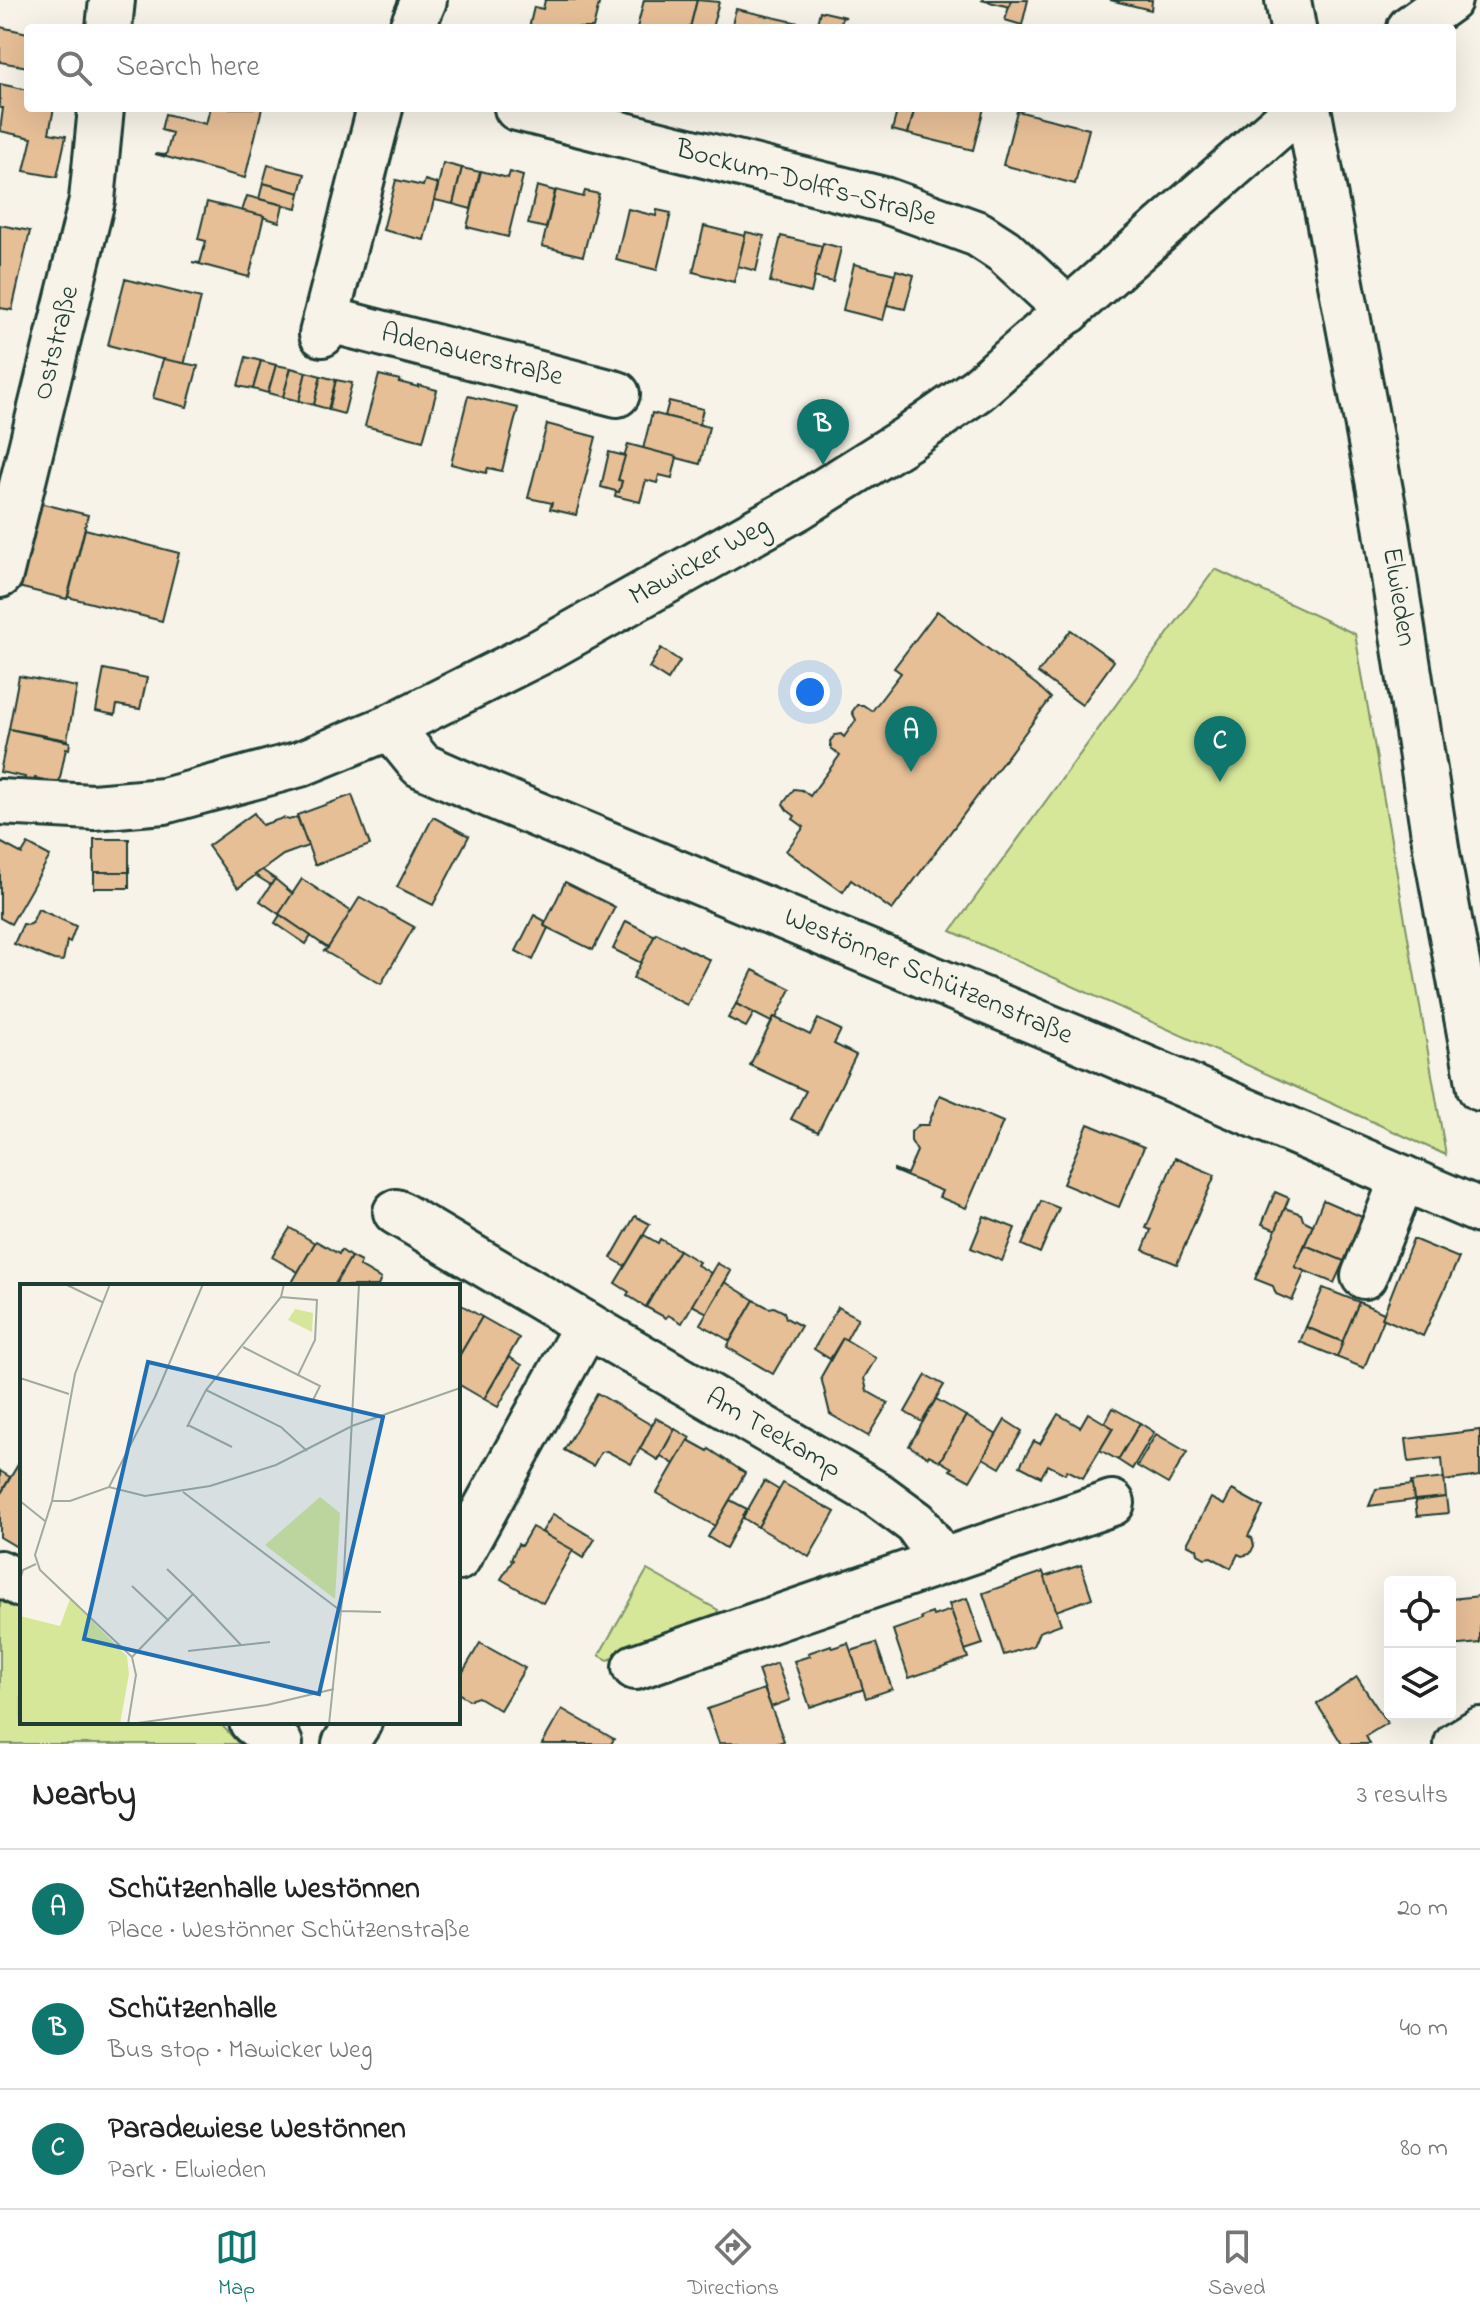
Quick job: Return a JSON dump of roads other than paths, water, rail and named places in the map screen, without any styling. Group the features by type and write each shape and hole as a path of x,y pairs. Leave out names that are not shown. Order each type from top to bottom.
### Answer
{"street":[{"path":"109,24 112,0"},
{"path":"414,24 424,0"},
{"path":"1288,0 1292,24"},
{"path":"1416,24 1449,0"},
{"name":"Oststraße","path":"0,575 92,200 101,112"},
{"name":"Adenauerstraße","path":"379,112 324,326 617,394"},
{"name":"Bockum-Dolffs-Straße","path":"533,112 884,200 978,234 1004,251 1069,311"},
{"name":"Mawicker Weg","path":"0,802 93,807 164,801 300,764 390,727 540,652 809,500 907,439 978,389 1294,112"},
{"name":"Elwieden","path":"1309,112 1383,506 1437,854 1480,1088"},
{"name":"Westönner Schützenstraße","path":"390,727 421,765 1480,1211"},
{"path":"1364,1276 1403,1178"},
{"name":"Am Teekamp","path":"396,1212 878,1495 916,1523 943,1561"},
{"path":"460,1550 470,1507 587,1325"},
{"path":"635,1667 1112,1503"},
{"path":"0,1573 20,1584"},
{"path":"255,1724 280,1744"},
{"path":"345,1744 358,1724"},
{"path":"1457,1744 1480,1730"}],"place":[{"name":"Schützenhalle","path":"823,465"},
{"name":"Schützenhalle Westönnen","path":"911,772"},
{"name":"Paradewiese Westönnen","path":"1220,782"}]}
